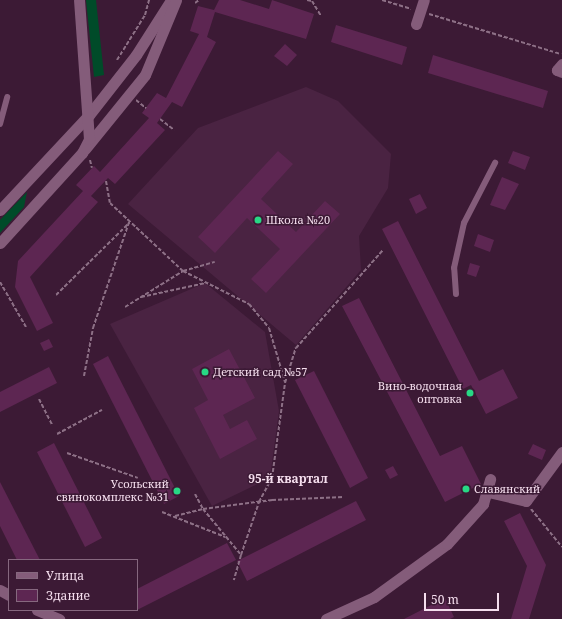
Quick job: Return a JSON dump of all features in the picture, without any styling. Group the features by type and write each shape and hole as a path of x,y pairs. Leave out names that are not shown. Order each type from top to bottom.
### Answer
{"street":[{"path":"79,0 89,115 89,139 82,153"},
{"path":"0,210 89,115 136,55 171,0"},
{"path":"0,243 82,153 145,75 176,0"},
{"path":"416,24 424,0"},
{"path":"488,492 526,501 562,452"},
{"path":"326,619 374,597 448,544 483,504 488,492 490,479"},
{"path":"39,611 59,619"}],"lane":[{"path":"0,124 7,97"},
{"path":"456,294 454,268 464,223 495,163"}],"path":[{"path":"115,64 145,15 149,0"},
{"path":"195,3 199,0"},
{"path":"306,0 312,1 321,16"},
{"path":"382,0 562,54"},
{"path":"135,99 146,108"},
{"path":"160,119 174,130"},
{"path":"106,181 110,203 183,271 249,304 269,328 285,383"},
{"path":"56,295 130,222"},
{"path":"84,376 93,328 130,222"},
{"path":"234,580 259,502 272,478 285,383 296,348 383,250"},
{"path":"125,307 183,271 214,262"},
{"path":"0,282 26,326"},
{"path":"141,297 206,283"},
{"path":"39,399 52,425"},
{"path":"57,434 102,410"},
{"path":"67,453 138,478"},
{"path":"195,494 203,509 241,555"},
{"path":"175,516 203,509 259,502 344,497"},
{"path":"526,501 562,547"},
{"path":"162,512 226,537"}],"shaded area":[{"name":"Школа №20","path":"306,87 338,101 391,154 388,188 359,236 361,270 296,345 128,204 198,128"},
{"name":"Детский сад №57","path":"205,283 265,332 279,411 270,478 212,506 110,324"}],"green space":[{"path":"86,0 96,0 104,75 94,77"},
{"path":"27,192 24,207 0,233 0,220"}],"building":[{"path":"219,0 240,0 269,9 272,0 314,14 306,39 215,12 207,37 216,42 182,107 172,102 157,123 165,130 115,184 108,178 91,196 98,202 30,277 53,323 37,331 15,287 18,261 83,191 76,185 94,166 100,172 149,118 142,113 157,93 166,98 199,34 190,31 198,6 214,10"},
{"path":"336,25 407,47 402,65 331,42"},
{"path":"285,44 297,55 287,66 274,56"},
{"path":"433,55 548,91 543,108 428,73"},
{"path":"278,151 293,164 261,199 296,232 325,201 340,214 266,293 251,279 280,249 247,218 215,253 198,237"},
{"path":"513,151 530,157 525,170 508,163"},
{"path":"502,177 519,184 505,210 490,205"},
{"path":"420,194 427,208 416,214 409,199"},
{"path":"398,221 479,381 503,369 518,398 486,414 471,385 463,389 382,229"},
{"path":"478,234 494,240 490,252 474,246"},
{"path":"470,263 480,266 476,277 467,274"},
{"path":"359,298 440,456 462,446 481,484 445,502 342,306"},
{"path":"49,339 53,347 44,351 40,343"},
{"path":"229,349 255,398 223,415 230,429 247,420 257,439 220,459 194,408 208,400 192,369"},
{"path":"108,356 179,496 164,504 93,364"},
{"path":"49,367 57,383 0,412 0,392"},
{"path":"314,371 368,478 350,488 295,380"},
{"path":"54,443 102,538 85,547 37,452"},
{"path":"533,444 546,450 542,460 528,454"},
{"path":"393,466 398,475 390,479 385,470"},
{"path":"0,482 39,559 16,559 0,526"},
{"path":"356,501 366,520 247,581 237,561"},
{"path":"520,513 546,565 529,619 511,619 527,566 504,521"},
{"path":"227,543 236,560 138,609 138,588"},
{"path":"445,598 454,617 450,619 404,619"}],"place":[{"name":"Школа №20","path":"258,220"},
{"name":"Детский сад №57","path":"205,372"},
{"name":"Вино-водочная оптовка","path":"470,393"},
{"name":"Славянский","path":"466,489"},
{"name":"Усольский свинокомплекс №31","path":"177,491"}],"district":[{"name":"95-й квартал","path":"288,479"}]}
